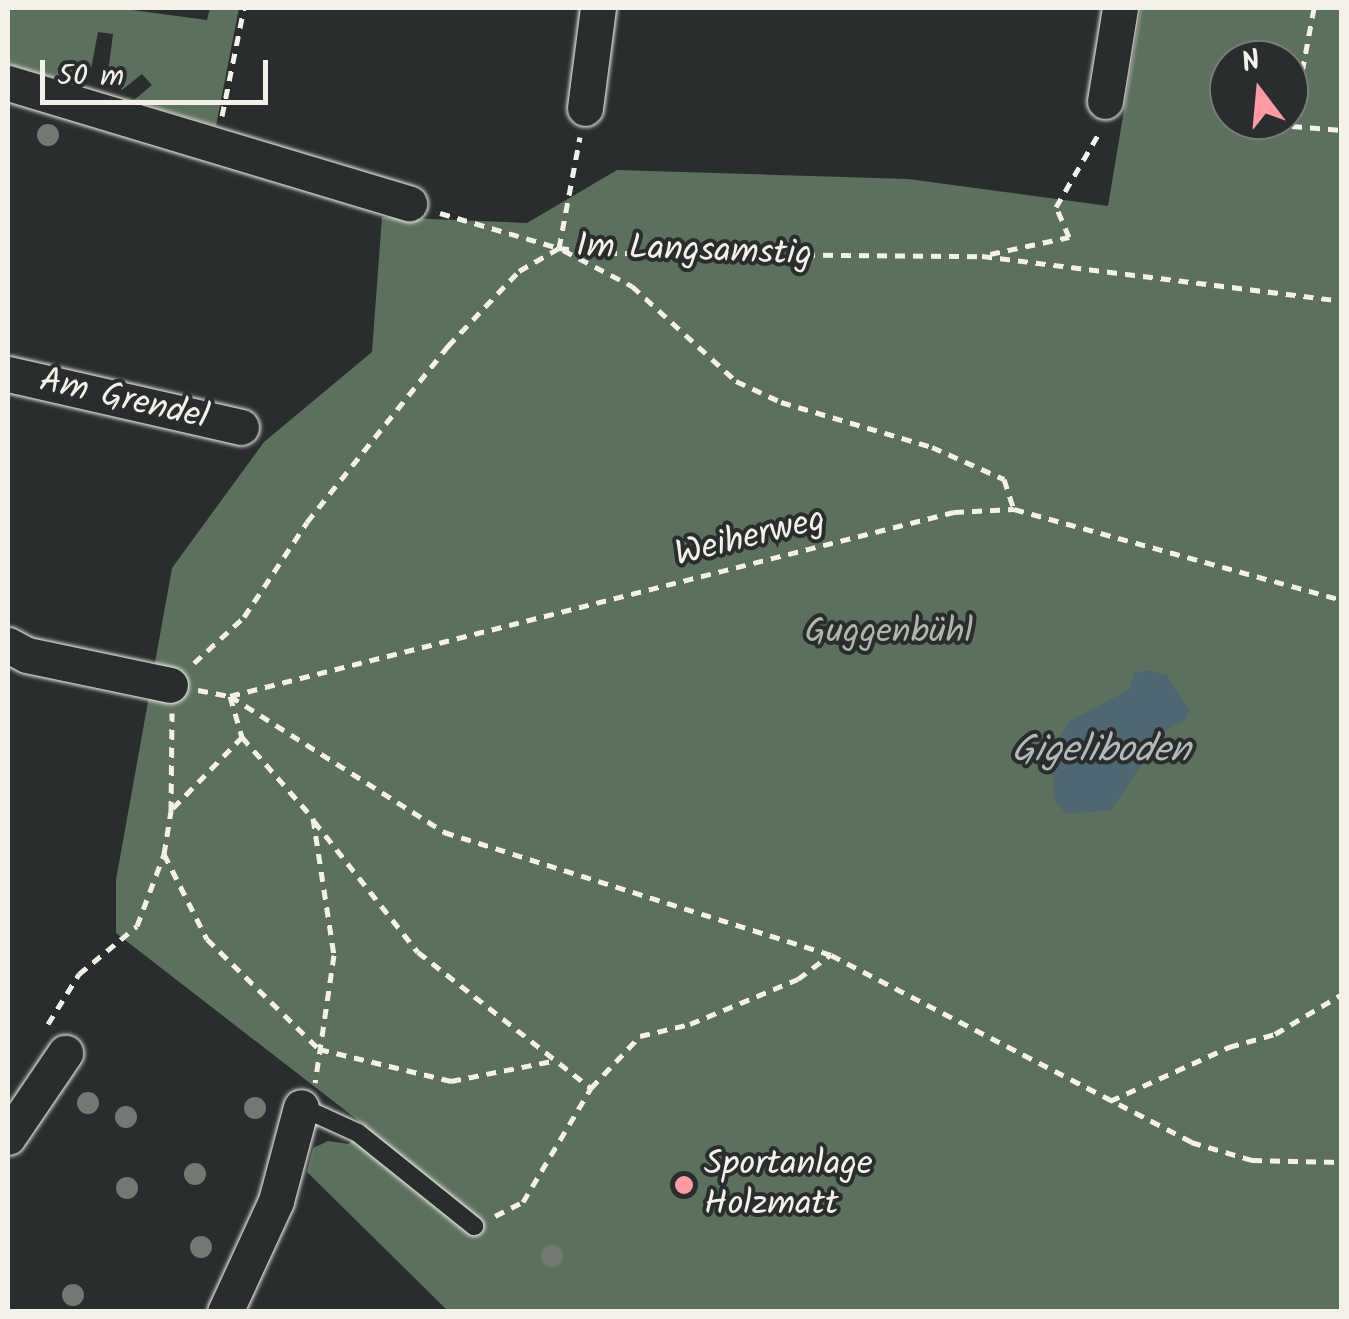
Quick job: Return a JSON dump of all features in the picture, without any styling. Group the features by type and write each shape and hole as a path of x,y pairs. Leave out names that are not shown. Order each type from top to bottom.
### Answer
{"street":[{"path":"585,108 598,8"},
{"path":"1105,101 1120,8"},
{"path":"8,84 408,203"},
{"name":"Am Grendel","path":"8,374 241,427"},
{"path":"8,645 27,656 170,685"},
{"path":"8,1136 64,1053"},
{"path":"225,1312 276,1201 302,1107"}],"lane":[{"path":"302,1107 358,1133 474,1226"}],"path":[{"path":"216,148 244,8"},
{"path":"1314,8 1292,126 1342,130"},
{"path":"982,256 1069,237 1056,206 1101,130 1105,101"},
{"path":"64,1053 41,1034 79,974 138,926 164,854 171,811 170,685 244,617 307,522 448,346 519,272 560,248 585,108"},
{"name":"Im Langsamstig","path":"408,203 560,248 982,256 1342,301"},
{"path":"560,248 632,286 736,381 1004,478 1014,509"},
{"name":"Weiherweg","path":"170,685 230,696 954,512 1014,509 1342,600"},
{"path":"230,696 242,737 313,818 418,952 591,1088"},
{"path":"230,696 444,832 831,955 1192,1142 1252,1160 1342,1162"},
{"path":"171,811 242,737"},
{"path":"302,1107 319,1076 319,1049 334,955 313,818"},
{"path":"164,854 207,939 319,1049 451,1081 552,1060"},
{"path":"474,1226 522,1202 591,1088 640,1036 690,1024 798,979 831,955"},
{"path":"1110,1101 1229,1047 1276,1034 1342,994"}],"green space":[{"path":"8,8 117,8 207,20 210,8 239,8 216,126 133,101 152,85 142,74 122,90 108,73 113,34 98,32 91,69 76,84 8,64"},
{"name":"Guggenbühl","path":"1141,8 1341,8 1341,1311 448,1311 307,1172 313,1148 328,1141 349,1144 364,1125 116,933 116,880 172,568 264,442 372,352 382,217 527,223 617,170 908,179 1108,206"}],"water":[{"name":"Gigeliboden","path":"1147,670 1167,675 1189,710 1185,720 1164,731 1111,810 1067,814 1055,802 1051,757 1068,722 1130,689 1134,673"}],"place":[{"name":"Sportanlage Holzmatt","path":"684,1185"}]}
